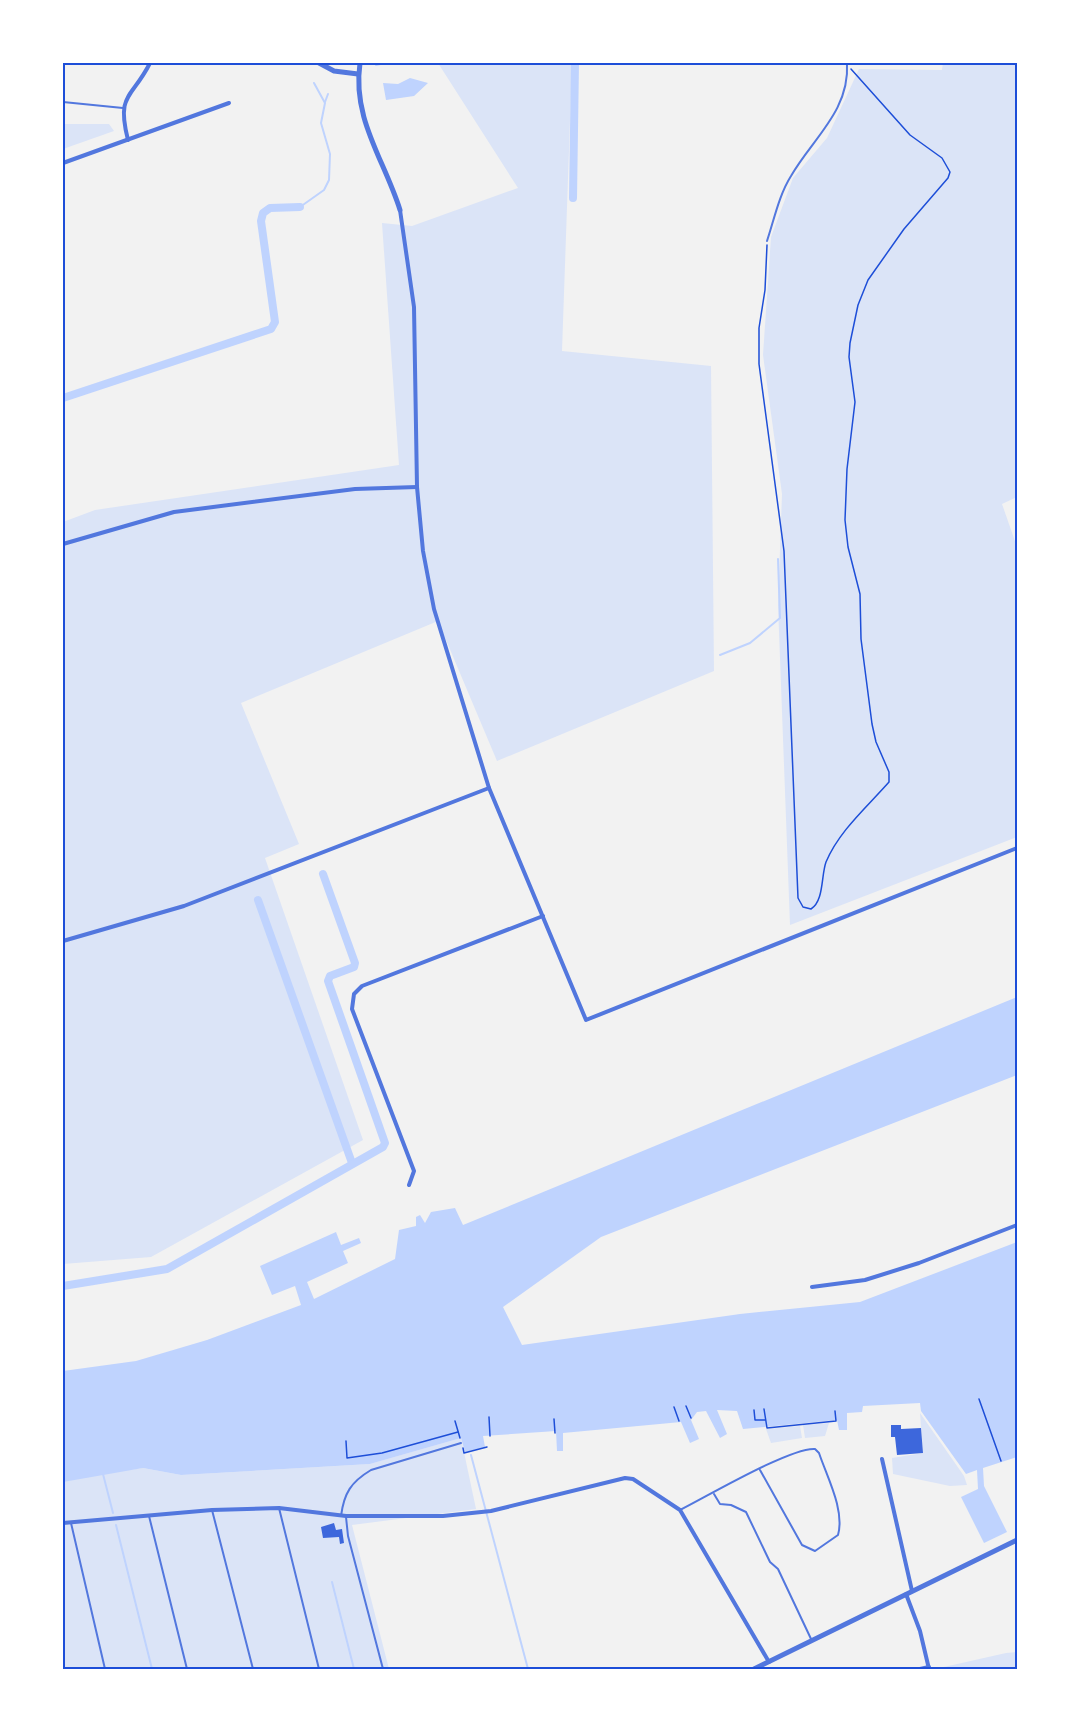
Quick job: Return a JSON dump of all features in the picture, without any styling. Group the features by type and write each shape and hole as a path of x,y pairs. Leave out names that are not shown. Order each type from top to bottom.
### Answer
{"street":[{"path":"128,140 124,101 150,63"},
{"path":"319,63 334,71 358,74"},
{"path":"360,63 359,101 364,126 385,167 400,210 414,307 417,487 423,551 434,609 489,788 586,1020 1017,848"},
{"path":"63,164 229,103"},
{"path":"63,544 174,512 355,489 417,487"},
{"path":"63,941 184,906 489,788"},
{"path":"409,1185 414,1171 352,1009 354,994 362,986 543,916"},
{"path":"812,1287 865,1280 919,1263 1017,1225"},
{"path":"882,1460 912,1591"},
{"path":"63,1523 212,1510 279,1508 343,1516 443,1516 477,1513 625,1478 633,1479 680,1510 769,1662"},
{"path":"754,1669 1017,1540"},
{"path":"906,1594 929,1668 920,1669"}],"lane":[{"path":"767,241 790,176 832,119 845,88 847,65"},
{"path":"63,102 123,108"},
{"path":"382,1669 343,1516 343,1498 349,1486 371,1470 461,1443"},
{"path":"680,1510 760,1470 801,1450 815,1449 819,1453 841,1525 838,1535 815,1551 802,1545 760,1470"},
{"path":"714,1493 720,1504 731,1505 746,1512 770,1562 778,1569 812,1641"},
{"path":"279,1508 319,1669"},
{"path":"212,1510 253,1669"},
{"path":"149,1516 186,1669"},
{"path":"71,1523 105,1669"}],"path":[{"path":"767,241 765,290 759,328 759,364 784,552 798,898 803,907 811,909 819,902 821,883 830,854 845,830 889,782 889,772 876,741 872,724 861,639 860,594 848,547 845,520 847,469 855,402 849,357 850,343 858,305 868,280 883,256 948,178 950,172 942,158 910,135 856,72 847,65"},
{"path":"979,1398 1000,1461"},
{"path":"686,1406 691,1418"},
{"path":"674,1407 679,1421"},
{"path":"764,1409 766,1428 836,1421 835,1411"},
{"path":"754,1410 755,1420 766,1419"},
{"path":"489,1417 490,1436"},
{"path":"554,1419 555,1433"},
{"path":"346,1441 347,1458 382,1454 458,1432"}],"shaded area":[{"path":"438,63 572,63 562,351 711,366 714,671 497,761 438,621 241,703 299,844 265,858 363,1140 151,1257 63,1264 63,522 95,510 399,465 382,223 412,226 518,188"},
{"path":"943,63 1017,63 1017,497 1002,504 1017,547 1017,837 790,925 778,605 782,494 763,355 771,237 793,178 827,138 859,69 942,70"},
{"path":"63,124 109,124 114,131 63,149"},
{"path":"920,1413 964,1476 967,1485 950,1486 893,1474 892,1458 923,1453"},
{"path":"829,1423 825,1436 805,1438 803,1425"},
{"path":"800,1426 802,1438 771,1443 766,1429"},
{"path":"461,1438 476,1509 352,1525 389,1669 63,1669 63,1482 66,1479 143,1468 181,1475 370,1464"},
{"path":"1017,1652 1017,1669 935,1669 1006,1653"}],"water":[{"path":"410,78 428,83 414,96 386,100 383,83 398,84"},
{"path":"1017,997 1017,1075 601,1237 503,1307 522,1345 740,1314 860,1302 1017,1242 1017,1457 983,1468 984,1486 1007,1532 984,1543 961,1497 978,1489 977,1470 966,1474 921,1411 920,1403 863,1406 862,1412 847,1413 847,1430 839,1430 837,1420 743,1429 737,1411 717,1410 727,1434 720,1438 706,1411 697,1412 691,1420 699,1439 690,1443 681,1422 563,1433 563,1451 557,1451 556,1431 483,1436 485,1447 465,1452 461,1438 370,1464 181,1475 143,1468 63,1482 63,1371 136,1361 207,1340 301,1305 295,1286 272,1295 260,1266 336,1232 341,1245 359,1238 361,1243 343,1251 348,1263 307,1282 314,1299 395,1259 399,1230 416,1226 416,1217 420,1215 425,1223 431,1212 455,1208 463,1225"}],"building":[{"path":"891,1425 901,1425 901,1429 921,1428 923,1453 897,1455 895,1437 891,1437"},
{"path":"334,1523 336,1530 342,1529 344,1543 340,1544 339,1537 323,1538 321,1527"}],"waterway":[{"path":"376,65 385,63"},
{"path":"573,198 575,63"},
{"path":"300,207 324,190 329,180 330,154 321,123 325,103 314,83"},
{"path":"325,102 328,94"},
{"path":"63,398 271,329 275,322 261,221 263,213 270,208 300,207"},
{"path":"720,655 750,643 780,618 778,559"},
{"path":"63,1286 167,1269 383,1147 385,1143 328,981 330,976 354,967 355,963 323,874"},
{"path":"258,900 352,1163"},
{"path":"471,1455 528,1669"},
{"path":"103,1474 113,1513"},
{"path":"116,1525 152,1669"},
{"path":"332,1582 354,1669"}]}
